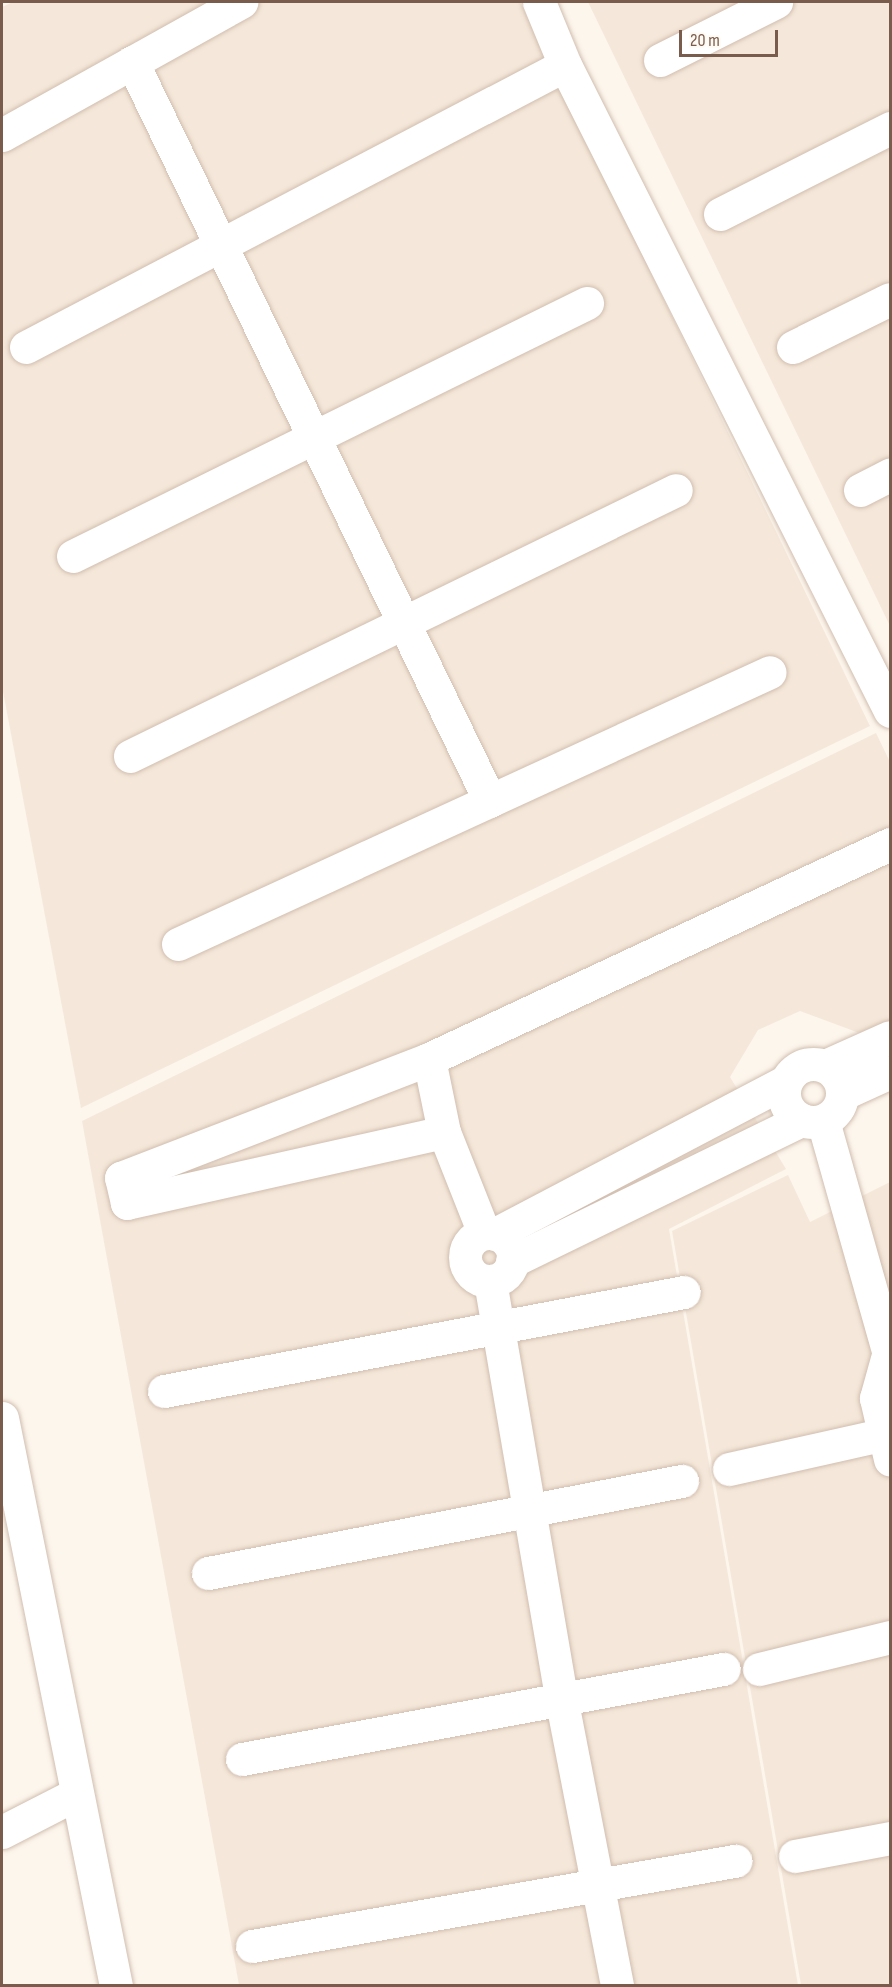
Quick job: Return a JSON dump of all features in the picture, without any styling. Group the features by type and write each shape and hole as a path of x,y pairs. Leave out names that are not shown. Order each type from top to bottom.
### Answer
{"street":[{"path":"2,135 241,2"},
{"path":"539,2 565,65 891,711"},
{"path":"660,60 776,2"},
{"path":"132,62 490,801"},
{"path":"26,346 565,65"},
{"path":"720,214 891,128"},
{"path":"793,347 891,299"},
{"path":"73,556 312,435 587,303"},
{"path":"860,490 891,475"},
{"path":"130,756 676,490"},
{"path":"178,944 770,672"},
{"path":"444,1132 127,1203 121,1178 429,1059 891,844"},
{"path":"825,1066 840,1082 842,1094 833,1114 812,1120 501,1271 475,1276 466,1264 470,1241 786,1081 802,1065 825,1066 891,1037"},
{"path":"429,1059 444,1132 489,1233 508,1243 501,1271 499,1325 527,1510 617,1986"},
{"path":"842,1094 891,1072"},
{"path":"729,1468 888,1446 876,1398 889,1356 812,1120 785,1104 786,1081"},
{"path":"164,1390 499,1325 684,1292"},
{"path":"2,1418 116,1986"},
{"path":"208,1573 682,1481"},
{"path":"759,1669 891,1637"},
{"path":"242,1759 561,1697 724,1669"},
{"path":"2,1832 76,1794"},
{"path":"795,1856 891,1838"},
{"path":"252,1946 736,1861"}],"shaded area":[{"path":"13,2 520,2 870,726 81,1108 2,686 2,7"},
{"path":"588,2 890,2 890,626"},
{"path":"876,733 890,762 890,1020 862,1034 800,1011 758,1030 730,1077 786,1169 669,1229 798,1985 239,1985 82,1121"},
{"path":"788,1175 810,1222 890,1182 890,1985 801,1985 672,1231"}]}
